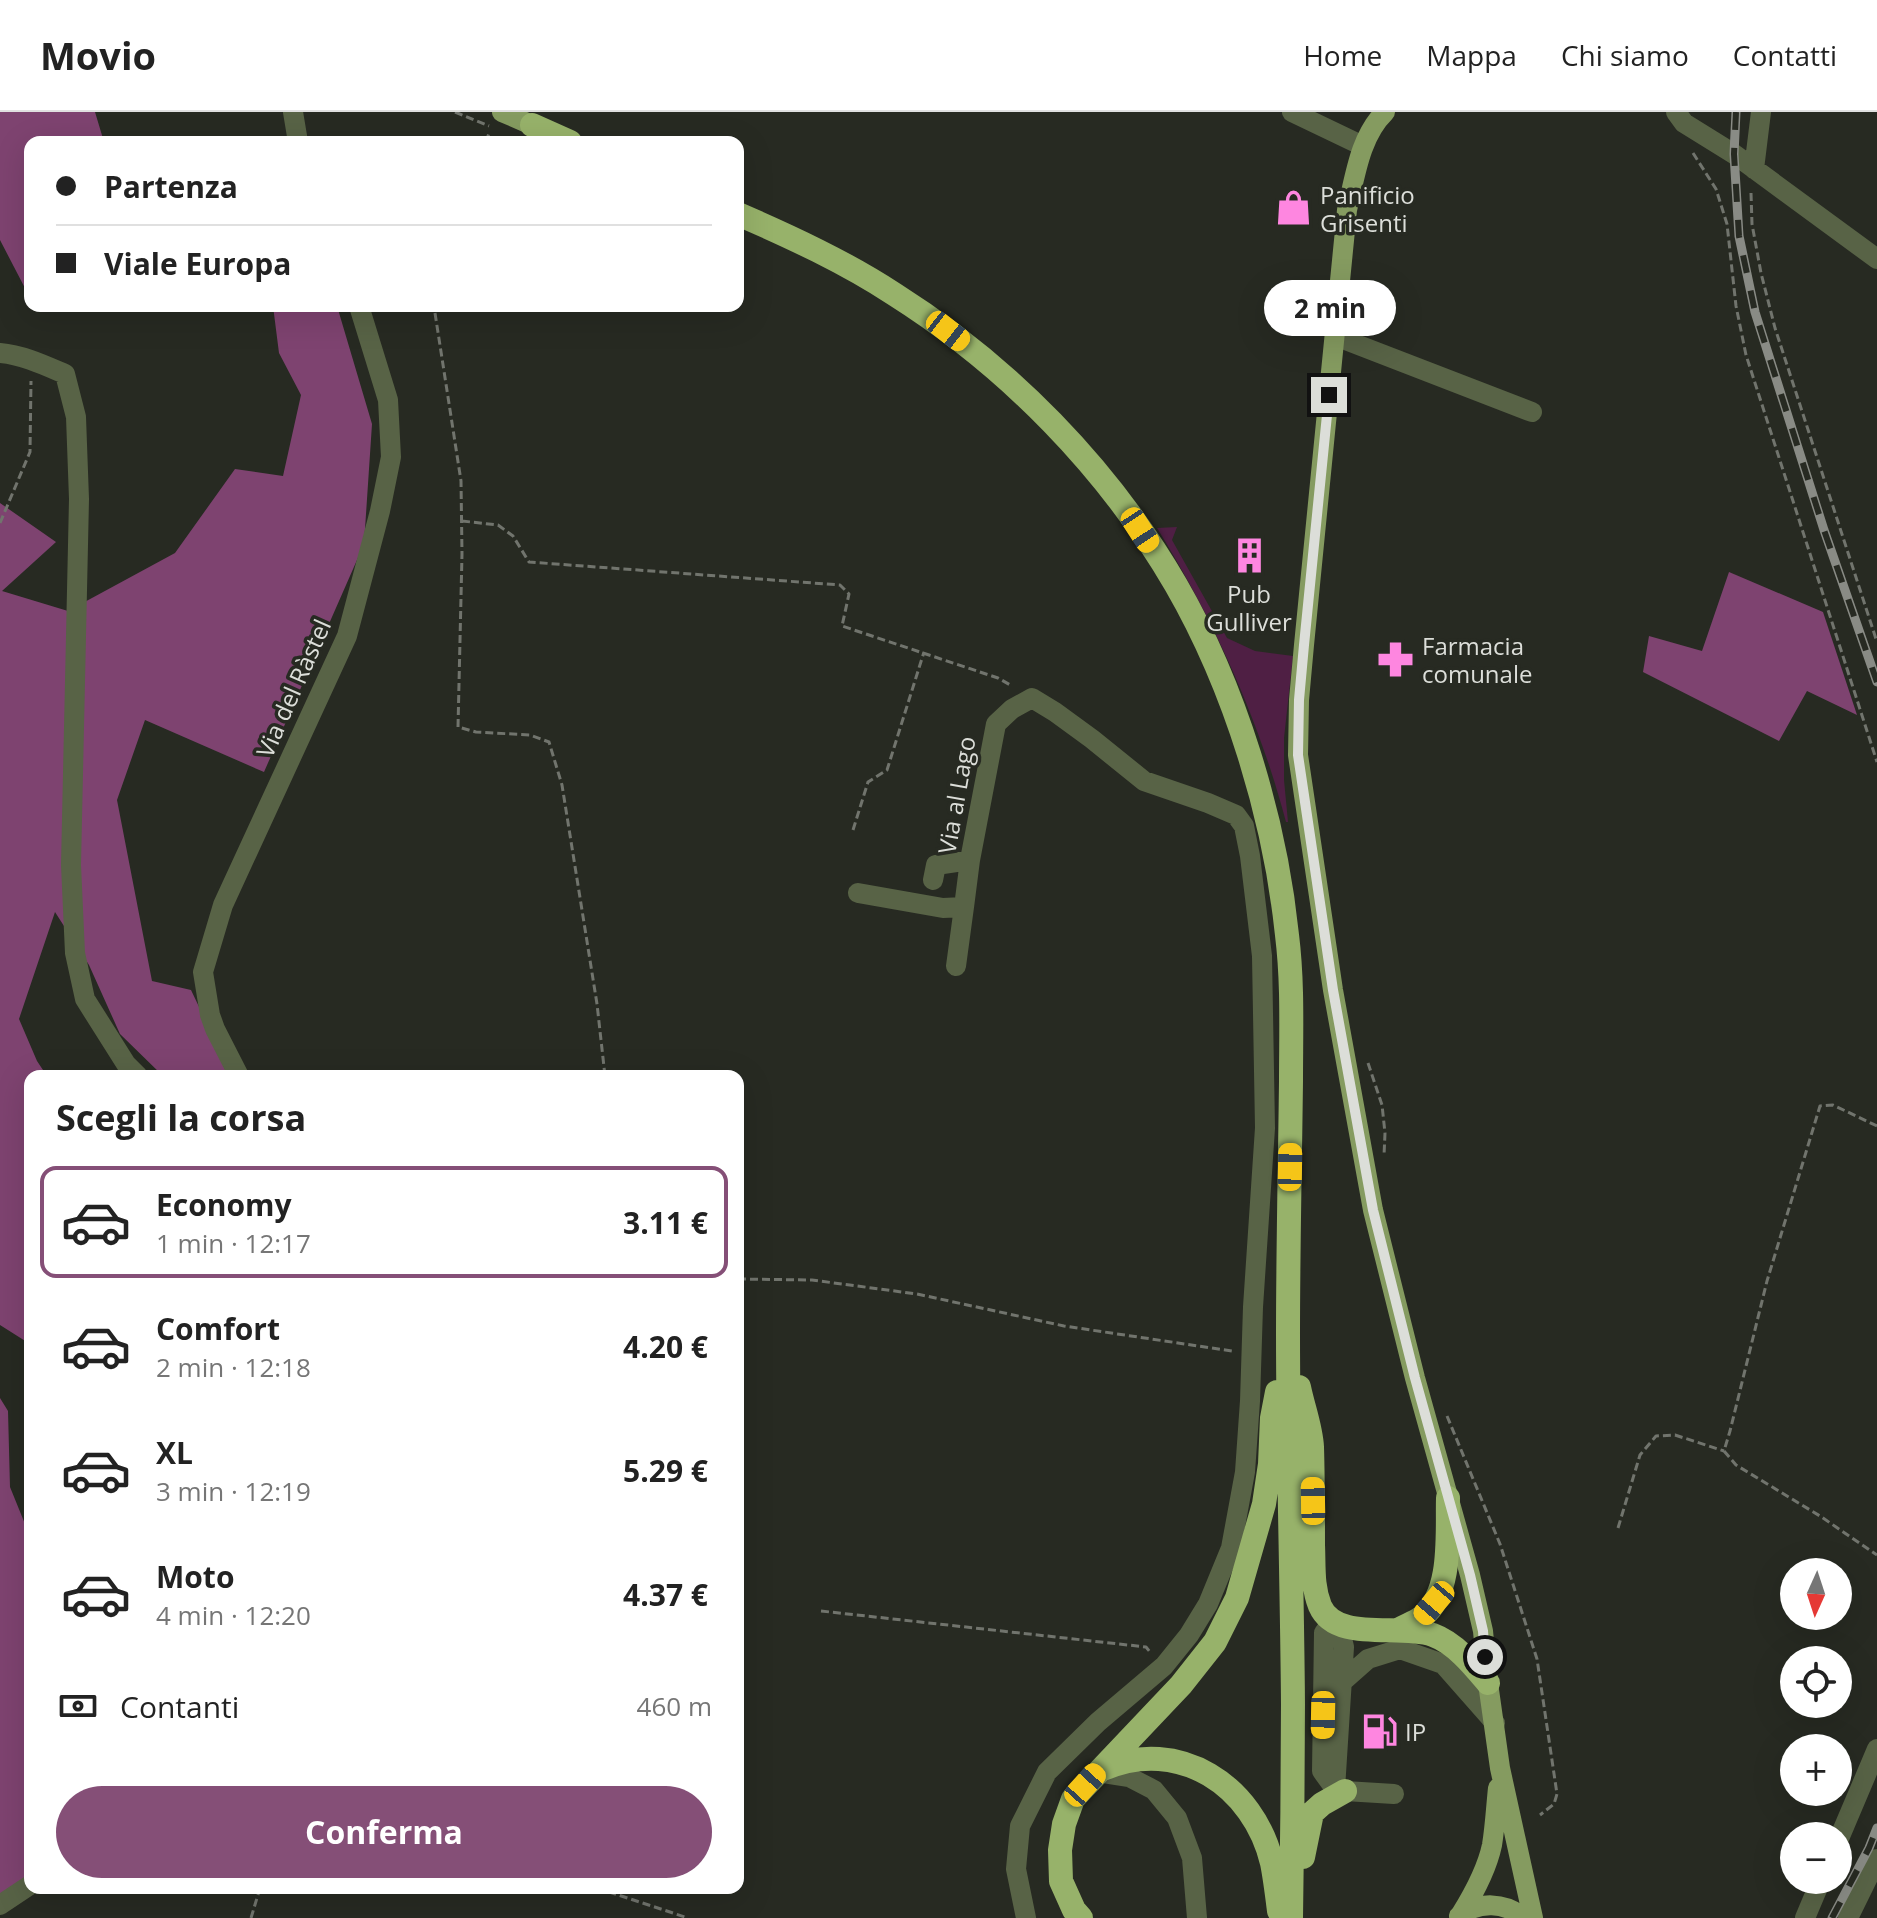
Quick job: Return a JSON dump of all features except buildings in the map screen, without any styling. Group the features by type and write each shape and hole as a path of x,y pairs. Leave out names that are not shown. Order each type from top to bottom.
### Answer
{"highway":[{"path":"532,125 557,136"},
{"path":"744,217 825,255 893,293 948,331 1005,377 1100,475 1175,585 1202,637 1229,699 1265,807 1280,876 1288,940 1291,1031 1288,1335 1293,1704 1292,1918"},
{"path":"1288,1335 1311,1442 1314,1589 1325,1616 1332,1622 1360,1629 1400,1629 1434,1635 1465,1655 1488,1683"},
{"path":"1081,1918 1061,1881 1060,1850 1064,1824 1073,1799 1181,1685 1215,1642 1237,1598 1264,1504 1272,1418 1288,1335"},
{"path":"1400,1629 1423,1617 1442,1589 1448,1498"},
{"path":"1097,1772 1127,1761 1159,1759 1190,1765 1218,1779 1241,1800 1264,1840 1272,1862 1280,1918"},
{"path":"1292,1918 1312,1813 1340,1790"}],"main road":[{"path":"502,112 532,125"},
{"path":"1385,112 1363,146 1347,210 1299,700 1298,755 1333,990 1373,1210 1483,1631 1500,1768 1533,1918"},
{"path":"1459,1916 1471,1898 1492,1847 1500,1768"},
{"path":"1459,1916 1478,1906 1491,1905 1510,1908 1524,1918"}],"street":[{"path":"293,112 297,136"},
{"path":"1292,112 1363,146"},
{"path":"1754,169 1761,112"},
{"path":"1680,117 1877,259"},
{"name":"Via del Ràstel","path":"236,1070 210,1015 203,972 223,905 347,636 391,457 388,400 361,312"},
{"path":"1335,336 1532,412"},
{"path":"0,353 31,360 65,374 76,417 79,499 71,865 75,953 85,999 132,1070"},
{"path":"1026,1918 1016,1869 1020,1826 1047,1772 1098,1722 1164,1666 1189,1635 1208,1604 1231,1548 1245,1472 1265,1128 1262,956 1244,826 1236,815 1144,781 1092,739 1032,698"},
{"name":"Via al Lago","path":"956,966 970,860 996,724 1012,709 1032,698"},
{"path":"933,880 936,865 970,860"},
{"path":"858,893 943,908 964,907"},
{"path":"1340,1790 1344,1647 1341,1634 1332,1622 1324,1633 1322,1771 1340,1790 1394,1794"},
{"path":"1342,1682 1368,1659 1400,1649 1443,1664 1495,1723"},
{"path":"1846,1822 1877,1749"},
{"path":"1097,1772 1129,1777 1154,1790 1177,1818 1192,1858 1197,1918"},
{"path":"1848,1918 1877,1859"},
{"path":"0,1905 24,1889"},
{"path":"1805,1918 1815,1894"}],"path":[{"path":"1680,117 1690,147 1716,189 1727,224 1736,306 1746,355 1877,762"},
{"path":"1754,169 1752,224 1775,328 1877,642"},
{"path":"435,313 461,481 458,727 476,732 530,735 549,742 562,785 597,1004 604,1070"},
{"path":"0,523 30,452 31,360"},
{"path":"462,521 498,525 513,536 529,562 840,585 849,594 842,626 998,678 1032,698"},
{"path":"853,830 868,782 887,770 924,652"},
{"path":"1367,1061 1382,1105 1384,1157"},
{"path":"1724,1451 1767,1281 1820,1106 1833,1105 1877,1126"},
{"path":"744,1279 812,1280 917,1294 1064,1326 1251,1354"},
{"path":"1445,1410 1500,1544 1537,1659 1557,1794 1554,1804 1540,1815"},
{"path":"1618,1528 1640,1455 1656,1436 1675,1435 1724,1451 1736,1465 1877,1555"},
{"path":"821,1611 1146,1647 1164,1666"},
{"path":"251,1918 258,1894"},
{"path":"615,1894 688,1918"}],"shaded area":[{"path":"0,112 95,112 102,136 24,136 24,286 0,240"},
{"path":"274,312 339,312 372,424 364,544 264,772 145,720 117,800 152,981 191,990 229,1070 157,1070 120,1034 89,965 55,912 19,1019 43,1070 24,1070 24,1340 0,1325 0,503 56,542 2,591 68,611 175,553 235,469 283,476 301,395 279,353"},
{"path":"1177,527 1172,540 1227,638 1255,651 1293,656 1284,738 1288,822 1232,670 1197,598 1157,528"},
{"path":"1729,572 1823,612 1857,715 1807,691 1779,741 1643,672 1649,636 1702,651"},
{"path":"0,1398 8,1411 10,1487 24,1522 24,1880 0,1896"}],"railway":[{"path":"1736,112 1734,154 1739,236 1755,312 1824,530 1877,682"},
{"path":"1832,1918 1877,1828"}],"place":[{"name":"Panificio Grisenti","path":"1294,208"},
{"name":"Pub Gulliver","path":"1249,556"},
{"name":"Farmacia comunale","path":"1396,659"},
{"name":"IP","path":"1379,1731"}],"route":[{"path":"1329,395 1299,700 1298,755 1333,990 1373,1210 1415,1378 1470,1575 1483,1631 1485,1657"}]}
